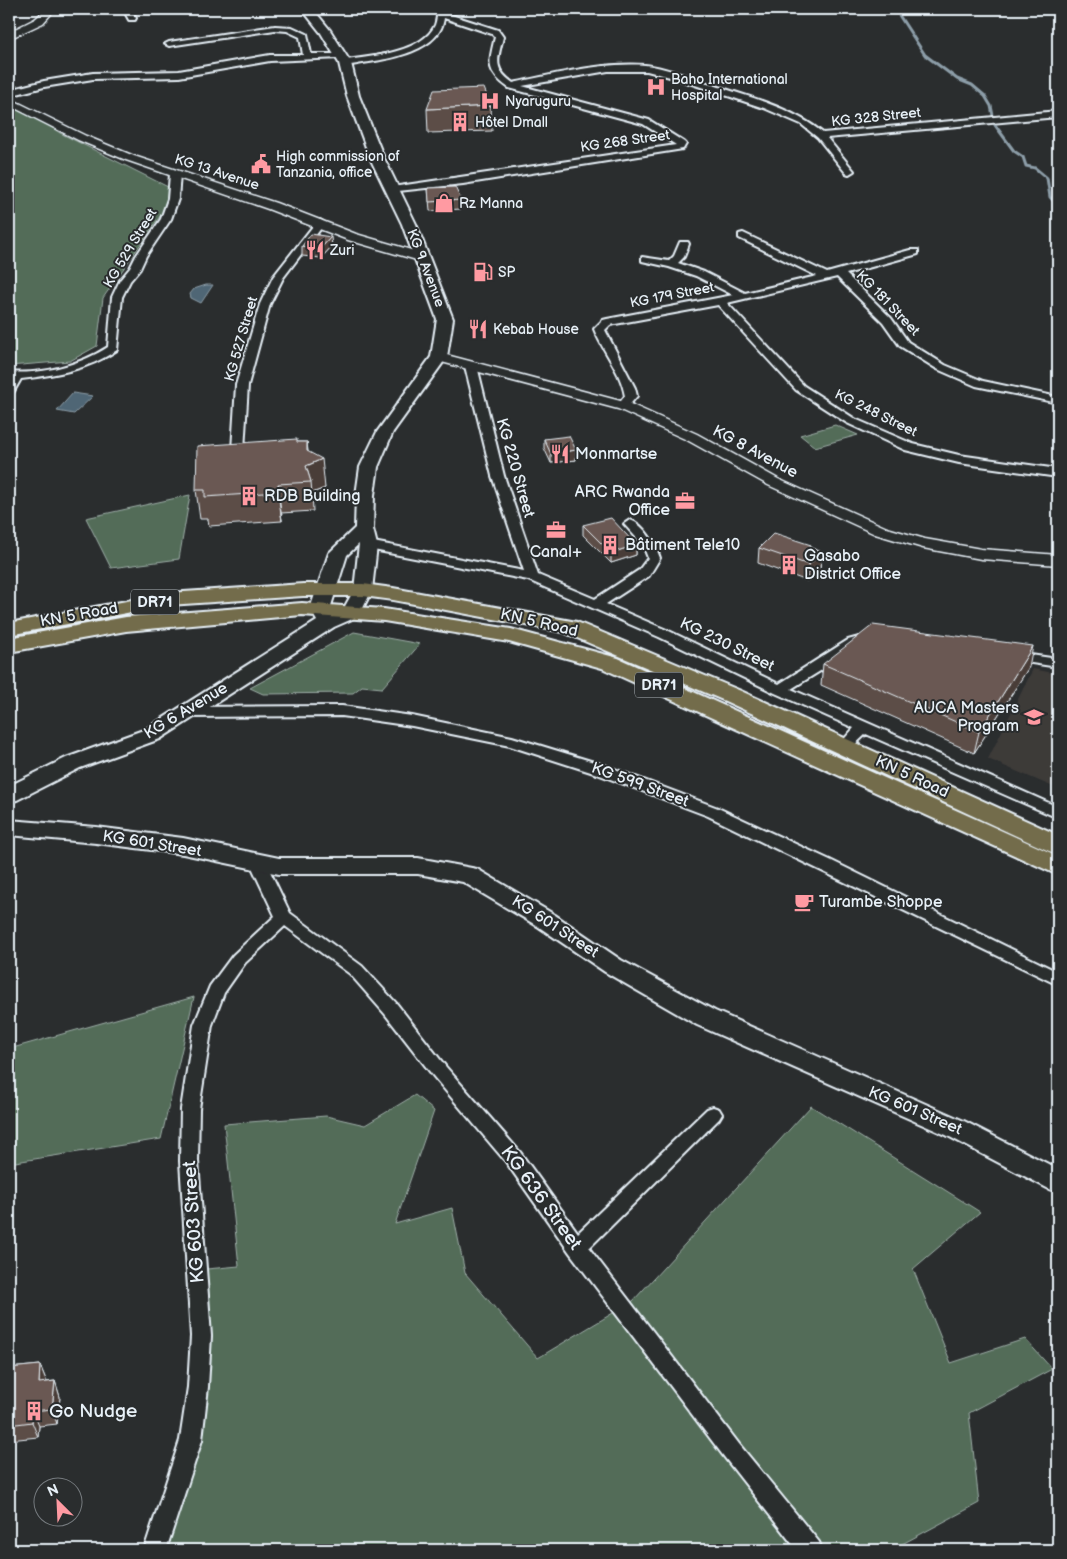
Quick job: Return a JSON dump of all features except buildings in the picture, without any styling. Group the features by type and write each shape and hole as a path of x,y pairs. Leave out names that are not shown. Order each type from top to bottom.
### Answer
{"main road":[{"name":"KG 9 Avenue","path":"307,9 326,32 343,60 353,96 377,158 409,224 445,319 439,357 385,432 369,467 365,494 366,537 357,601"},
{"path":"325,608 338,553 366,537"},
{"name":"KN 5 Road","path":"9,629 169,600 303,590 325,608"},
{"name":"KN 5 Road","path":"9,645 126,624 325,608 393,594 569,627 733,696 1058,845"},
{"name":"KN 5 Road","path":"357,601 384,615 510,636 610,663 1058,866"},
{"name":"KG 6 Avenue","path":"9,796 73,763 153,734 187,712 325,608"},
{"name":"KG 601 Street","path":"9,827 183,846 279,866 418,866 469,876 539,916 613,966 706,1018 955,1128 1058,1181"}],"street":[{"path":"9,36 39,21 46,14 44,9"},
{"path":"127,9 132,18"},
{"path":"9,93 44,84 93,76 178,74 270,58 307,57 343,60 386,56 411,48 430,37 439,26 442,11"},
{"name":"KG 268 Street","path":"392,190 452,183 680,147 677,140 646,122 512,86 499,77 493,65 498,37 495,32 442,11"},
{"path":"169,44 262,29 289,29 304,36 307,57"},
{"name":"KG 328 Street","path":"512,86 608,68 647,68 677,76 785,113 804,122 822,136 1058,114"},
{"name":"KG 13 Avenue","path":"9,102 82,138 175,174 320,223 352,237 420,257"},
{"path":"822,136 849,172"},
{"name":"KG 529 Street","path":"13,375 72,368 90,363 113,348 116,297 125,280 135,269 140,256 166,219 173,199 175,174"},
{"name":"KG 527 Street","path":"238,450 242,385 265,304 278,277 320,223"},
{"name":"KG 181 Street","path":"743,236 832,275 858,290 888,320 904,344 941,367 980,384 1058,400"},
{"path":"671,264 679,257 684,244"},
{"name":"KG 179 Street","path":"623,406 631,396 630,386 602,338 599,329 600,326 607,322 721,302 832,275 914,252"},
{"path":"646,259 671,264 700,274 743,296"},
{"name":"KG 248 Street","path":"721,302 800,388 851,421 909,447 959,459 1058,473"},
{"name":"KG 8 Avenue","path":"439,357 623,406 692,437 773,482 881,531 923,543 981,554 1058,560"},
{"name":"KG 220 Street","path":"471,366 498,476 532,577"},
{"path":"9,391 13,375"},
{"path":"595,605 644,573 654,558 649,544 630,524"},
{"name":"KG 230 Street","path":"366,537 532,577 664,634 780,690 1058,813"},
{"path":"780,690 853,643 870,637"},
{"path":"1000,654 1058,663"},
{"name":"KG 599 Street","path":"187,712 342,711 412,720 512,742 584,764 713,812 824,864 1058,979"},
{"path":"844,746 864,727"},
{"name":"KG 636 Street","path":"258,863 284,917 356,970 391,1009 440,1072 513,1158 577,1247 732,1451 811,1550"},
{"name":"KG 603 Street","path":"155,1550 191,1440 198,1387 202,1336 189,1161 190,1109 203,1025 216,991 239,959 284,917"},
{"path":"577,1247 713,1114"}],"shaded area":[{"name":"AUCA Masters Program","path":"1033,669 1058,674 1058,789 988,759"}],"green space":[{"path":"9,98 60,133 170,188 165,209 103,298 97,346 70,361 9,366"},
{"path":"835,425 858,435 815,447 800,435"},
{"path":"190,495 179,559 111,568 86,518"},
{"path":"354,632 420,644 382,688 362,686 353,693 263,694 250,688"},
{"path":"194,997 161,1139 9,1163 9,1049"},
{"path":"415,1095 434,1111 395,1224 452,1208 465,1273 538,1358 633,1301 811,1106 980,1212 913,1269 951,1363 1025,1339 1052,1369 969,1413 979,1503 891,1550 155,1550 191,1440 196,1270 239,1266 224,1124 326,1116 365,1125"}],"water":[{"path":"213,285 201,303 191,298 190,294 194,289"},
{"path":"73,393 93,396 74,414 57,411"}],"waterway":[{"path":"895,9 925,55 957,79 972,85 985,96 991,106 995,125 1014,151 1023,157 1026,166 1035,168 1047,178 1050,197 1058,206"}],"place":[{"name":"Baho International Hospital","path":"656,87"},
{"name":"Nyaruguru","path":"490,101"},
{"name":"Hôtel Dmall","path":"460,122"},
{"name":"High commission of Tanzania, office","path":"261,164"},
{"name":"Rz Manna","path":"444,203"},
{"name":"Zuri","path":"315,250"},
{"name":"SP","path":"483,272"},
{"name":"Kebab House","path":"478,329"},
{"name":"Monmartse","path":"560,454"},
{"name":"RDB Building","path":"249,496"},
{"name":"ARC Rwanda Office","path":"685,501"},
{"name":"Canal+","path":"556,530"},
{"name":"Bâtiment Tele10","path":"610,545"},
{"name":"Gasabo District Office","path":"789,565"},
{"name":"AUCA Masters Program","path":"1034,717"},
{"name":"Turambe Shoppe","path":"804,902"},
{"name":"Go Nudge","path":"34,1411"}]}
